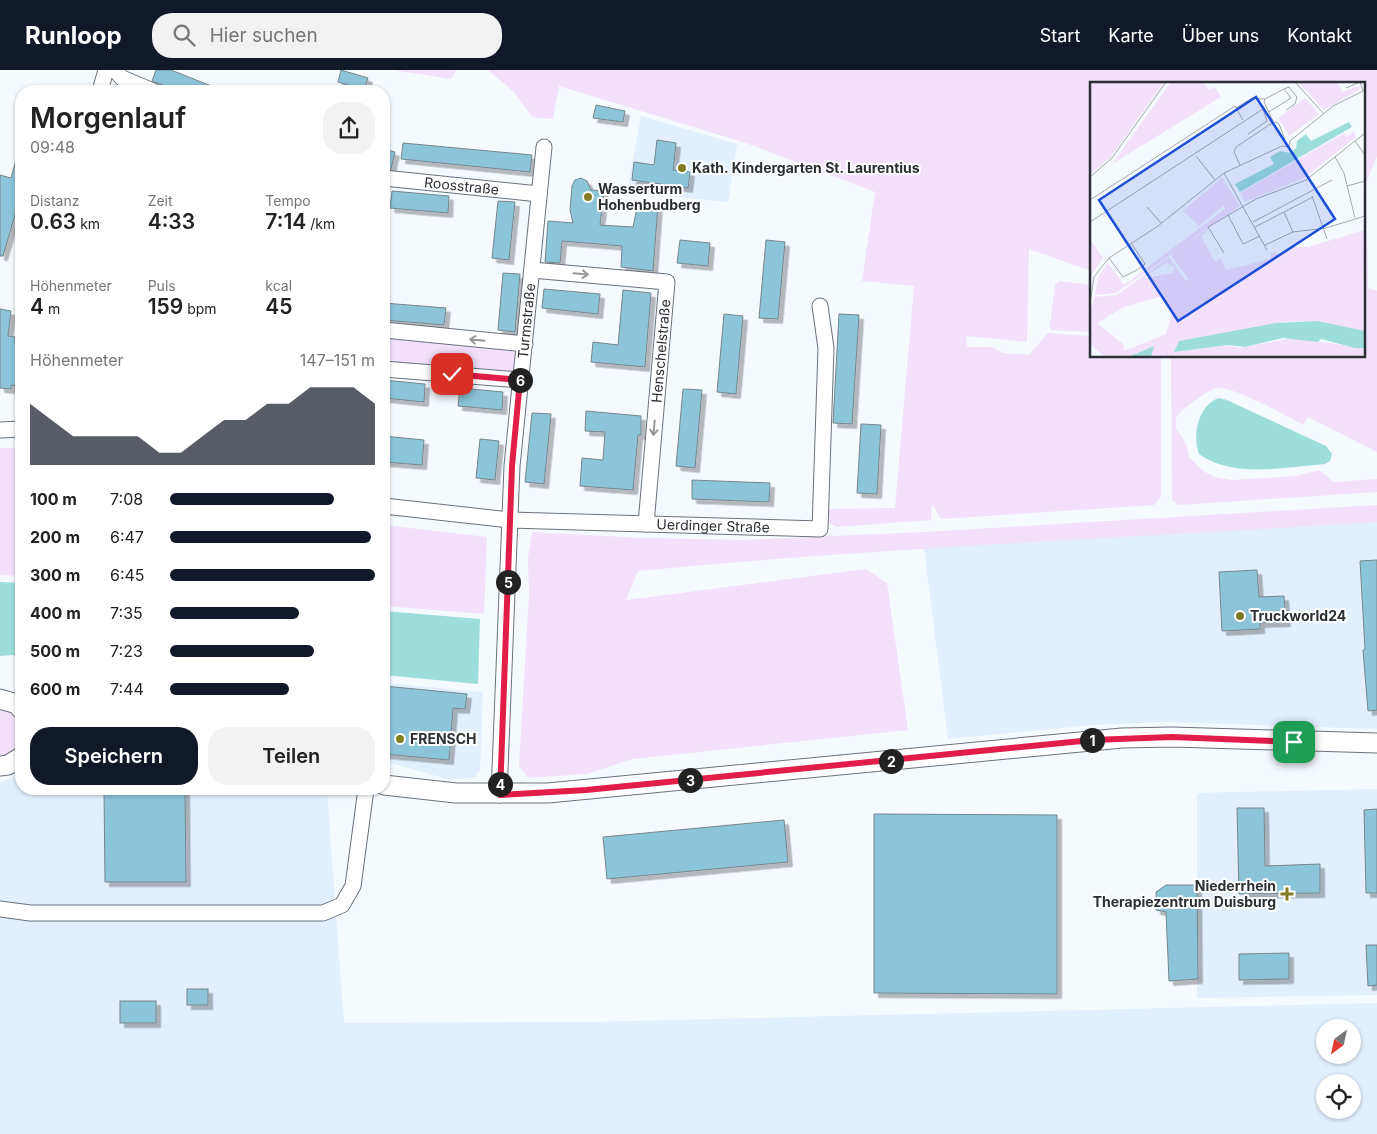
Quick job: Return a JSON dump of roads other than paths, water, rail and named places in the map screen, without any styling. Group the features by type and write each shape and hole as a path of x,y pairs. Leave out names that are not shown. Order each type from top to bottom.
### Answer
{"street":[{"path":"102,85 106,70"},
{"path":"115,70 122,78 139,85"},
{"name":"Turmstraße","path":"500,795 512,466 544,147"},
{"name":"Roosstraße","path":"390,179 539,194"},
{"name":"Henschelstraße","path":"532,270 667,282 646,524"},
{"name":"Uerdinger Straße","path":"390,507 510,520 820,529 826,348 820,306"},
{"path":"390,331 525,344"},
{"path":"390,369 520,380"},
{"path":"0,430 15,429"},
{"path":"0,699 15,704"},
{"path":"390,786 456,793 500,795 586,790 1099,740 1172,737 1377,743"},
{"path":"0,766 8,765 15,761"},
{"path":"0,909 30,913 323,914 342,905 353,886 365,795"}],"water":[{"path":"1219,398 1326,446 1332,454 1330,461 1325,464 1276,469 1243,469 1213,462 1199,454 1196,439 1198,422 1202,414 1206,407"},
{"path":"0,582 15,583 15,656 0,656"},
{"path":"390,612 480,619 478,684 390,676"}],"place":[{"name":"Kath. Kindergarten St. Laurentius","path":"682,168"},
{"name":"Wasserturm Hohenbudberg","path":"588,197"},
{"name":"Truckworld24","path":"1240,616"},
{"name":"FRENSCH","path":"400,739"},
{"name":"Niederrhein Therapiezentrum Duisburg","path":"1287,894"}]}
